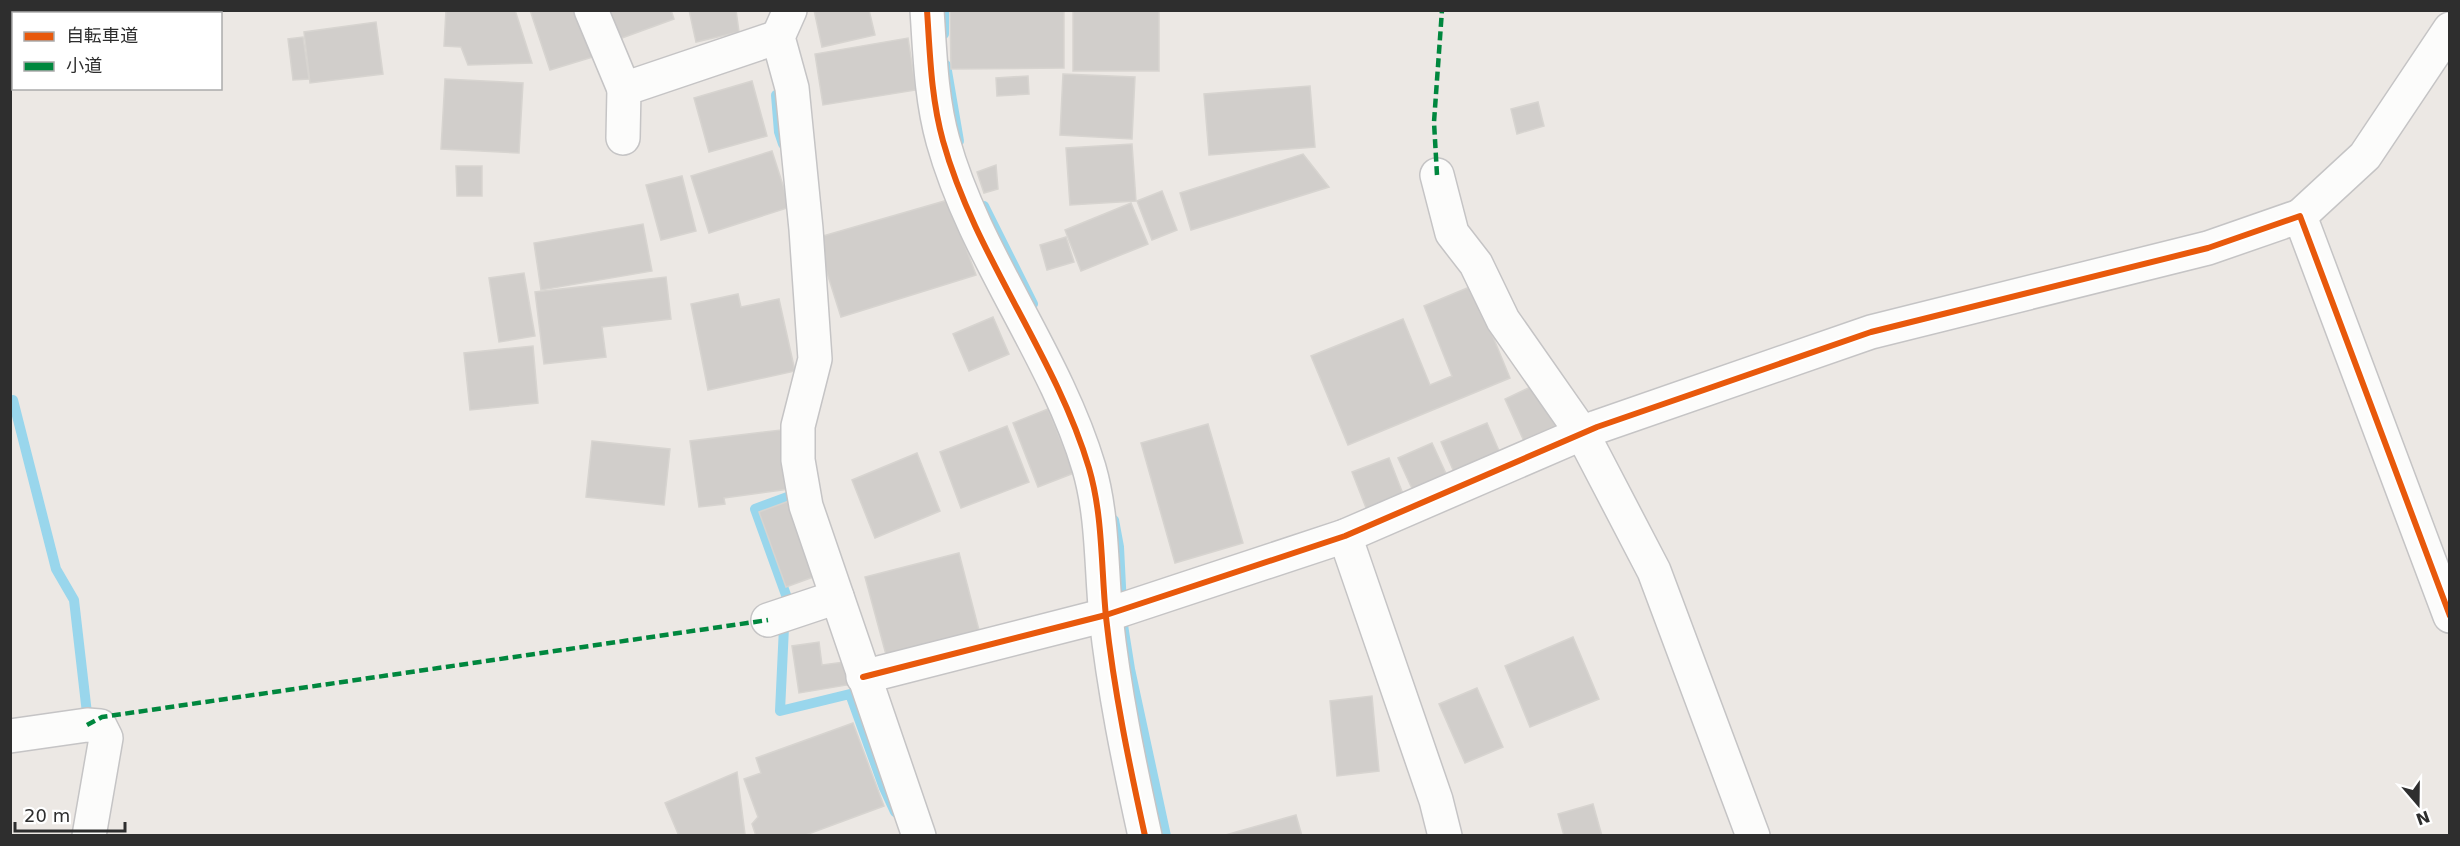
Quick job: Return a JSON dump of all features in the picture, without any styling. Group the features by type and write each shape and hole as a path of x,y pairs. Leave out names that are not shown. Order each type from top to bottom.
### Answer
{"street":[{"path":"591,10 624,90 623,138"},
{"path":"927,10 932,90 943,142 968,207 1071,415 1089,470 1101,540 1106,615 1119,716 1145,836"},
{"path":"624,90 784,24 806,229 815,359 798,426 798,460 806,506 919,836"},
{"path":"863,677 1106,615 1345,536 1582,433 1871,333 2208,248 2300,216 2365,156 2450,29"},
{"path":"1437,175 1445,215 1452,233 1476,264 1503,320 1582,433 1654,571 1753,836"},
{"path":"2300,216 2450,616"},
{"path":"1345,536 1436,800 1445,836"},
{"path":"768,620 837,597"},
{"path":"10,736 87,725 100,726 105,738 89,836"}],"building":[{"path":"446,10 515,10 532,63 468,65 461,47 444,46"},
{"path":"530,10 581,10 596,56 550,70"},
{"path":"600,10 671,10 674,19 611,42"},
{"path":"689,10 736,10 739,32 696,42"},
{"path":"814,10 869,10 875,35 822,47"},
{"path":"950,10 1064,10 1064,68 951,69"},
{"path":"1073,10 1159,10 1159,71 1073,71"},
{"path":"376,22 383,74 310,83 304,32"},
{"path":"303,37 309,79 293,80 288,39"},
{"path":"908,38 916,90 823,105 815,54"},
{"path":"1063,74 1135,77 1132,139 1060,135"},
{"path":"1028,76 1029,94 997,96 996,78"},
{"path":"445,79 523,83 519,153 441,149"},
{"path":"752,81 767,136 709,152 694,98"},
{"path":"1310,86 1315,147 1209,155 1204,94"},
{"path":"1538,102 1544,126 1517,134 1511,109"},
{"path":"1132,144 1136,201 1070,205 1066,148"},
{"path":"772,151 790,207 709,233 691,176"},
{"path":"1303,154 1329,187 1191,230 1180,193"},
{"path":"996,165 998,189 984,193 977,172"},
{"path":"456,166 482,166 482,196 457,196"},
{"path":"682,176 696,231 661,240 646,185"},
{"path":"1162,191 1177,230 1152,240 1137,201"},
{"path":"948,200 976,275 841,317 816,238"},
{"path":"1131,203 1148,244 1081,271 1065,230"},
{"path":"643,224 652,271 541,290 534,243"},
{"path":"1066,237 1074,262 1047,270 1040,245"},
{"path":"524,273 535,336 499,342 489,278"},
{"path":"666,277 671,319 602,327 606,357 544,364 535,292"},
{"path":"1472,286 1510,378 1348,445 1311,356 1403,319 1430,385 1452,376 1424,306"},
{"path":"738,294 741,307 779,299 795,371 708,390 691,304"},
{"path":"993,317 1009,354 969,371 953,334"},
{"path":"533,346 538,403 470,410 464,353"},
{"path":"1537,384 1560,432 1527,448 1505,399"},
{"path":"1048,409 1074,473 1038,487 1013,423"},
{"path":"1487,423 1503,460 1457,479 1441,442"},
{"path":"1208,424 1243,543 1175,563 1141,443"},
{"path":"1007,426 1029,482 961,508 940,452"},
{"path":"781,430 789,489 724,498 725,504 699,507 690,441"},
{"path":"592,441 670,449 664,505 586,497"},
{"path":"1432,443 1449,480 1415,495 1398,458"},
{"path":"917,453 940,511 875,538 852,480"},
{"path":"1389,458 1405,499 1368,513 1352,472"},
{"path":"789,501 816,576 786,587 759,512"},
{"path":"959,553 981,638 888,662 865,577"},
{"path":"1573,637 1599,699 1530,727 1505,666"},
{"path":"819,642 822,665 844,662 847,685 799,693 792,646"},
{"path":"1477,688 1503,747 1465,763 1439,704"},
{"path":"1372,696 1379,771 1337,776 1330,701"},
{"path":"853,723 884,806 803,836 756,836 752,824 758,817 744,779 761,773 756,758"},
{"path":"737,772 745,834 679,836 665,803"},
{"path":"1593,804 1602,836 1564,836 1558,814"},
{"path":"1296,815 1302,836 1222,836"}],"waterway":[{"path":"944,10 944,34"},
{"path":"946,65 959,141"},
{"path":"776,95 779,132 783,144"},
{"path":"984,206 1033,304"},
{"path":"13,400 56,569 74,600 88,722"},
{"path":"793,489 793,495 755,509 790,606 784,627 780,711 850,694 895,812"},
{"path":"1114,520 1119,547 1122,606"},
{"path":"1123,625 1130,669 1166,836"}],"marked path":[{"path":"1437,175 1434,122 1442,10"},
{"path":"87,725 102,717 768,620"}],"cycle path":[{"path":"927,10 936,109 943,141 957,183 994,265 1056,385 1074,426 1094,486 1113,672 1145,836"},
{"path":"863,677 1106,615 1345,536 1597,427 1871,332 2208,248 2300,216 2450,616"}]}
